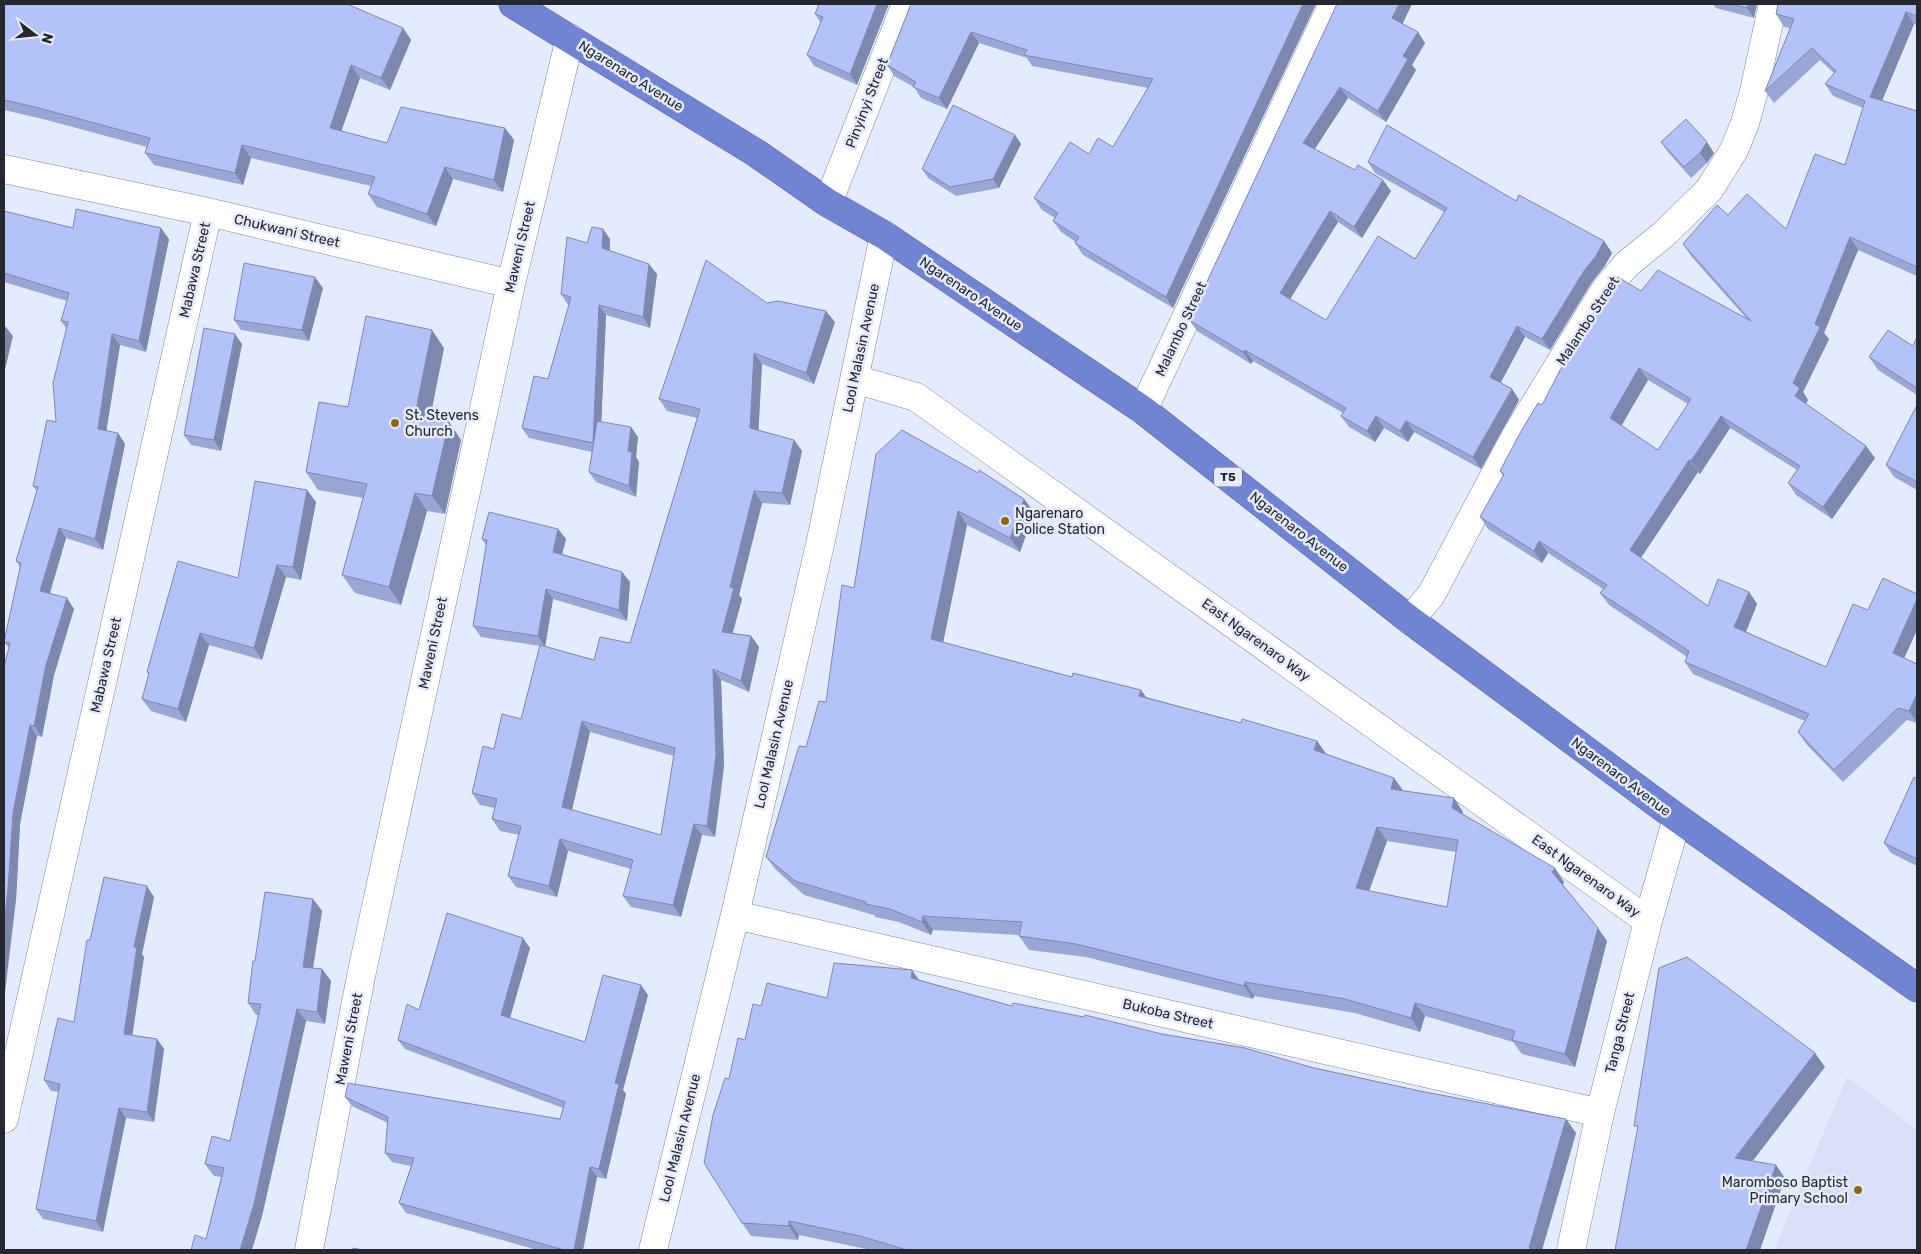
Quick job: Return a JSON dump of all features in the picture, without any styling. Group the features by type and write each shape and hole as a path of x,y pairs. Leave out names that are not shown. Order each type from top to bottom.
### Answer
{"highway":[{"name":"Ngarenaro Avenue","path":"518,5 756,153 828,203 884,235 1143,410 1410,620 1676,818 1917,988"}],"street":[{"name":"Pinyinyi Street","path":"828,203 906,4"},
{"name":"Malambo Street","path":"1143,410 1333,4"},
{"name":"Malambo Street","path":"1410,620 1431,595 1515,437 1606,290 1627,264 1664,234 1709,190 1734,150 1745,123 1754,90 1773,4"},
{"name":"Maweni Street","path":"309,1250 361,976 510,284 570,38"},
{"name":"Chukwani Street","path":"4,169 208,212 510,284"},
{"name":"Mabawa Street","path":"4,1119 208,212"},
{"name":"Lool Malasin Avenue","path":"661,1249 821,540 884,235"},
{"name":"East Ngarenaro Way","path":"855,379 916,397 1648,921"},
{"name":"Tanga Street","path":"1571,1250 1600,1114 1648,921 1676,818"},
{"name":"Bukoba Street","path":"735,915 1600,1114"}],"shaded area":[{"name":"Maromboso Baptist Primary School","path":"1847,1077 1917,1130 1917,1250 1774,1250"}],"building":[{"path":"4,4 347,4 403,28 381,78 351,65 330,128 387,143 401,107 505,128 494,180 445,167 427,214 368,194 375,177 242,145 235,173 145,153 150,138 4,100"},
{"path":"819,4 877,4 850,74 807,55 823,17 815,14"},
{"path":"911,4 1303,4 1166,297 1075,243 1079,237 1053,221 1058,213 1034,198 1070,142 1089,154 1098,138 1113,147 1153,79 1024,55 1027,50 971,32 939,98 913,87 916,82 887,65"},
{"path":"1337,4 1399,4 1392,18 1418,32 1403,56 1408,59 1378,111 1340,87 1303,143 1355,170 1358,165 1383,180 1354,227 1330,211 1280,293 1326,320 1378,236 1415,259 1447,208 1368,162 1387,125 1516,201 1519,195 1604,241 1542,339 1517,326 1490,377 1512,389 1473,457 1406,421 1400,431 1376,416 1367,431 1341,416 1346,408 1245,350 1243,352 1189,320"},
{"path":"1731,4 1748,4 1747,8"},
{"path":"1778,4 1917,4 1917,16 1906,12 1870,97 1917,111 1917,267 1850,237 1815,324 1820,327 1793,383 1800,388 1795,396 1866,446 1823,507 1788,483 1800,466 1721,416 1691,461 1689,460 1630,550 1708,606 1718,579 1749,592 1734,627 1826,667 1853,604 1868,610 1883,578 1917,594 1917,599 1893,653 1917,664 1917,694 1909,711 1898,708 1834,770 1798,732 1809,714 1685,662 1689,651 1600,593 1607,585 1539,541 1534,551 1480,517 1504,474 1500,471 1520,433 1538,403 1542,405 1569,353 1609,287 1618,277 1641,291 1658,270 1751,321 1683,244 1717,205 1728,215 1747,194 1786,229 1815,154 1845,165 1865,101 1825,84 1836,71 1812,48 1765,91 1794,19 1776,14","holes":["1639,368 1691,399 1658,450 1610,418"]},
{"path":"953,105 1015,135 993,179 950,187 922,169"},
{"path":"1686,119 1707,142 1700,153 1684,167 1661,142"},
{"path":"76,209 161,228 139,341 112,334 98,429 118,433 95,539 59,528 40,591 67,598 46,665 34,726 30,725 13,813 4,925 4,667 10,643 4,642 21,563 16,561 38,487 33,486 47,420 56,422 53,383 68,322 61,321 69,293 4,273 4,211 73,228"},
{"path":"592,227 603,229 602,248 649,264 643,317 599,305 593,443 522,428 534,376 548,379 571,297 561,294 567,237 587,243"},
{"path":"706,260 767,303 778,301 826,311 806,373 754,353 750,428 794,440 782,493 754,491 730,587 734,588 722,632 751,636 741,681 713,669 716,755 707,826 694,824 673,905 623,896 633,860 560,839 549,886 508,876 521,826 492,819 497,799 472,793 483,746 494,749 502,714 521,719 540,645 594,660 600,637 630,643 700,409 659,399","holes":["582,721 675,748 661,835 562,807"]},
{"path":"244,263 315,277 302,330 234,320"},
{"name":"St. Stevens Church","path":"366,316 432,330 415,415 449,422 432,496 415,493 389,587 342,575 367,484 306,472 319,402 348,407"},
{"path":"204,328 235,334 214,440 184,435"},
{"path":"1888,330 1913,346 1917,337 1917,388 1869,357"},
{"path":"1917,405 1917,482 1886,465"},
{"path":"597,421 631,427 628,451 632,452 629,486 589,472"},
{"path":"902,430 978,473 979,470 1024,499 1010,538 958,511 931,639 1072,677 1073,673 1141,690 1139,696 1241,723 1242,719 1317,741 1314,750 1394,778 1391,789 1454,798 1452,808 1555,868 1552,872 1598,928 1565,1054 1512,1040 1515,1031 1415,1003 1411,1018 1345,999 1245,982 1244,986 1076,944 1019,936 1022,922 923,916 922,922 890,909 866,904 866,902 795,881 766,857 799,746 806,747 819,701 826,702 842,585 854,588 876,454","holes":["1377,827 1458,840 1447,907 1356,888"]},
{"path":"255,481 307,490 293,567 277,565 254,648 200,633 178,709 142,699 149,673 147,672 178,561 238,578"},
{"path":"489,512 558,529 553,552 622,572 619,610 546,589 538,636 473,626 487,540 482,539"},
{"path":"1914,777 1917,779 1917,859 1884,843"},
{"path":"104,877 147,886 134,947 137,947 124,1034 157,1039 147,1112 119,1108 96,1221 36,1209 60,1084 44,1080 58,1018 74,1022 87,940 90,940"},
{"path":"265,892 313,899 303,967 322,969 317,1012 297,1009 254,1204 240,1250 191,1250 195,1235 206,1239 224,1168 205,1164 212,1136 230,1141 261,1004 248,1003"},
{"path":"447,913 523,938 501,1015 585,1042 603,975 641,985 615,1083 619,1084 599,1169 590,1167 574,1250 564,1250 399,1203 414,1158 385,1153 388,1117 345,1097 348,1083 560,1119 565,1102 398,1040 407,1004 419,1010"},
{"path":"1687,957 1815,1053 1735,1158 1776,1165 1746,1250 1615,1250 1638,1126 1634,1126 1659,968"},
{"path":"834,963 912,970 911,978 1012,1006 1013,1003 1084,1017 1085,1015 1162,1034 1245,1048 1314,1068 1420,1091 1566,1119 1529,1248 1534,1250 907,1250 860,1236 789,1221 789,1226 742,1223 704,1163 713,1115 725,1078 729,1079 738,1038 745,1040 753,1004 761,1006 767,983 827,998"}],"place":[{"name":"St. Stevens Church","path":"395,423"},
{"name":"Ngarenaro Police Station","path":"1005,521"},
{"name":"Maromboso Baptist Primary School","path":"1858,1190"}]}
